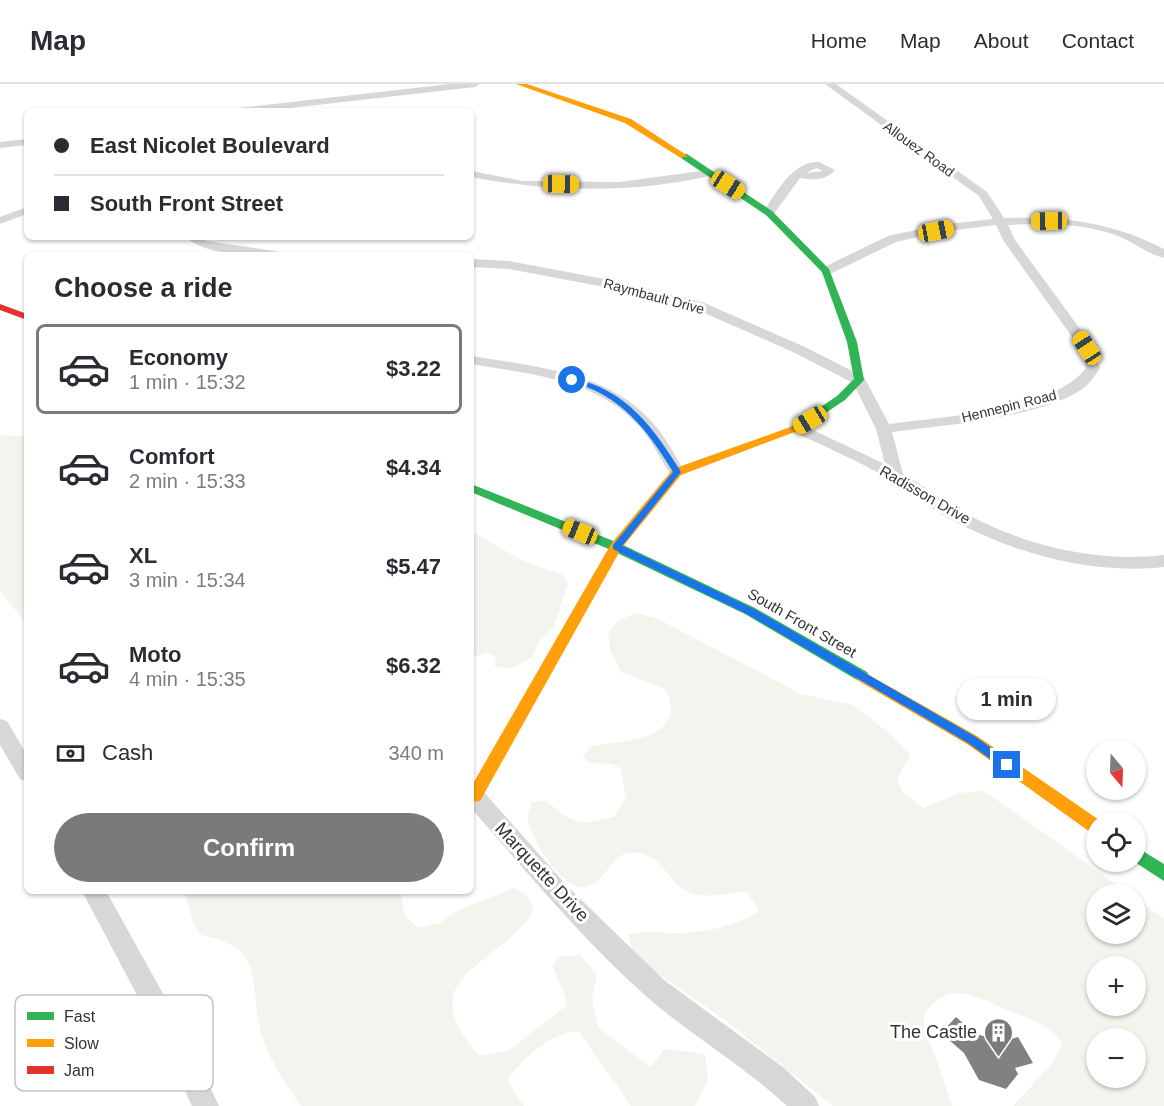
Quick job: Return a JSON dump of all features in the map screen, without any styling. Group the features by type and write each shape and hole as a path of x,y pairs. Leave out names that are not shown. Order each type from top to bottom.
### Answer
{"main road":[{"path":"520,84 628,122 653,135 769,213 826,271 852,342 859,380 842,398 797,428 677,472"},
{"path":"0,307 24,316"},
{"name":"Marquette Drive","path":"474,792 616,547 677,472"},
{"name":"South Front Street","path":"474,489 616,547 750,611 972,740 1086,820"},
{"path":"1146,861 1164,874"}],"street":[{"path":"296,108 475,84"},
{"name":"Allouez Road","path":"830,84 983,194 994,209 999,222"},
{"path":"0,145 24,142"},
{"path":"474,175 523,184 619,185 709,173"},
{"path":"769,213 776,199 799,175"},
{"path":"0,221 24,211"},
{"path":"826,271 891,239 999,222 1049,221 1097,226 1137,240 1164,254"},
{"name":"Hennepin Road","path":"884,429 961,418 1054,397 1079,385 1093,368 1087,348 1009,240 999,222"},
{"path":"197,240 204,244 256,252"},
{"name":"Raymbault Drive","path":"474,263 509,265 610,284 697,305 798,349 859,380"},
{"path":"474,361 589,384 611,394 639,417 656,438 677,472"},
{"path":"859,380 884,429 896,476"},
{"name":"Radisson Drive","path":"797,428 896,476 955,514 1012,540 1087,558 1161,566"},
{"path":"0,727 24,768"},
{"name":"Marquette Drive","path":"474,797 560,894 655,988 775,1077 806,1106"},
{"path":"96,894 150,995"},
{"path":"199,1091 206,1106"}],"shaded area":[{"path":"0,435 24,436 24,621 0,590"},
{"path":"474,533 525,562 563,575 568,583 554,627 539,642 532,657 512,669 494,666 496,658 488,652 474,655"},
{"path":"637,613 658,619 801,694 853,705 893,736 910,755 897,779 903,793 923,808 959,793 984,791 1086,863 1086,872 1099,872 1116,884 1086,884 1086,944 1146,944 1146,906 1164,919 1164,1106 1013,1106 1053,1063 1063,1043 1036,1022 962,993 943,997 933,1003 924,1014 925,1034 936,1058 952,1106 833,1106 722,1018 647,966 632,950 628,935 646,932 684,933 707,930 740,921 759,911 747,892 711,896 689,892 676,883 655,860 639,853 622,856 592,885 575,886 557,872 535,839 528,819 532,802 546,801 577,821 592,822 614,817 626,796 620,768 612,764 589,763 584,757 590,747 634,740 649,735 661,729 669,719 671,706 666,689 621,672 611,652 608,633 619,620"},
{"path":"513,888 526,894 534,909 519,929 467,974 456,989 452,1006 459,1028 479,1056 508,1051 567,1005 553,966 557,957 580,955 597,975 592,997 598,1027 650,1067 664,1049 705,1054 708,1080 695,1106 631,1106 579,1031 548,1041 530,1055 507,1080 524,1106 301,1106 277,1069 263,1039 254,981 245,957 221,940 201,935 194,925 185,894 401,894 405,916 418,928 439,923 459,910"}],"building":[{"name":"The Castle","path":"956,1017 974,1033 1001,1042 1018,1037 1033,1063 1015,1068 1018,1074 1006,1089 979,1080 964,1053 941,1033"}],"traffic: fast":[{"path":"684,156 769,213 826,271 852,342 859,380 841,398 796,428"},
{"path":"474,489 616,547 750,611 862,676"},
{"path":"1146,861 1164,874"}],"traffic: slow":[{"path":"520,84 628,121 684,156"},
{"path":"474,796 616,547 677,472 796,428"},
{"path":"862,676 972,740 1086,820"}],"traffic: jam":[{"path":"0,307 24,316"}],"place":[{"name":"The Castle","path":"998,1058"}],"route":[{"path":"572,380 589,384 611,394 639,417 656,438 677,472 635,520 616,547 750,611 972,740 1007,765"}]}
